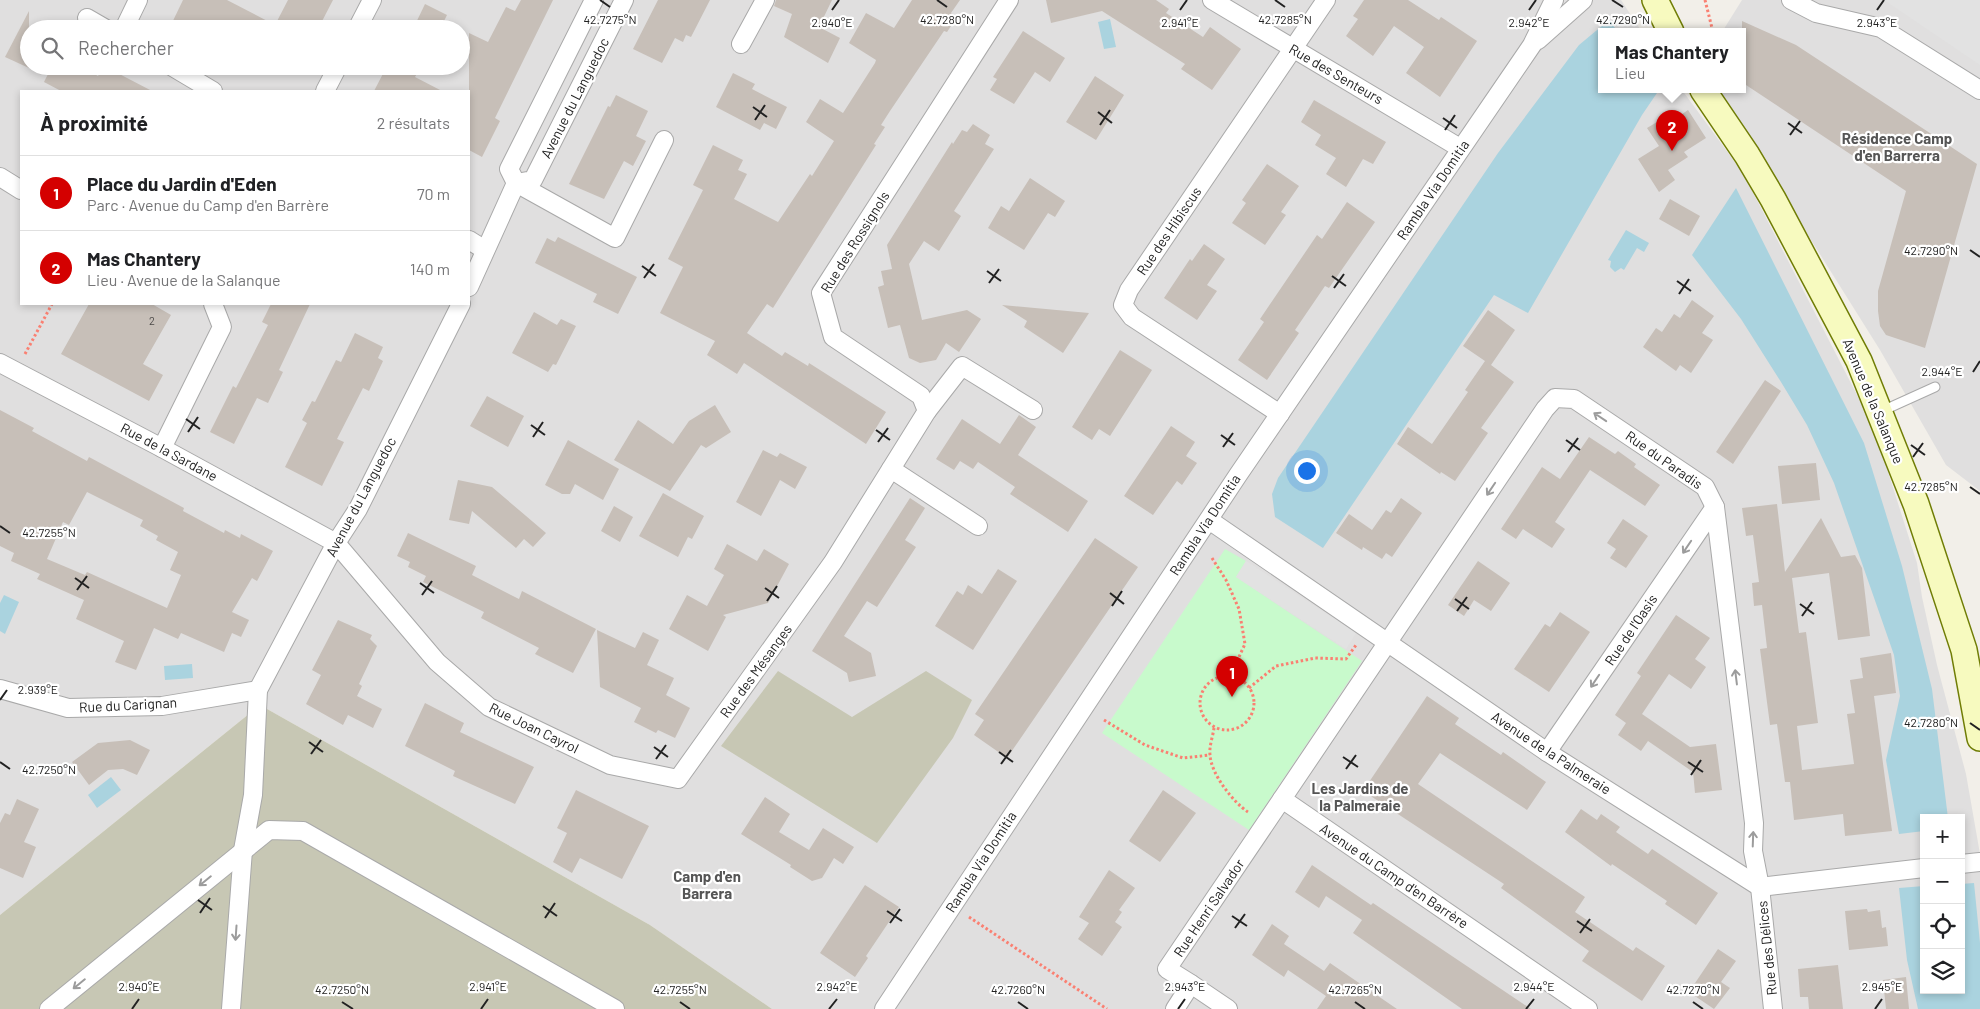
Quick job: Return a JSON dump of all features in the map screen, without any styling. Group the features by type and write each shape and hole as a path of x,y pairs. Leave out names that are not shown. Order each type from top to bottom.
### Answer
{"street":[{"path":"128,20 138,0"},
{"path":"362,20 372,0"},
{"name":"Avenue du Languedoc","path":"594,0 509,169 516,183 533,180 624,0"},
{"path":"741,44 765,0"},
{"name":"Rue des Rossignols","path":"927,411 921,396 833,337 821,293 1009,0"},
{"name":"Rue des Senteurs","path":"1212,0 1460,148"},
{"name":"Rue des Hibiscus","path":"1280,414 1132,317 1123,305 1129,290 1326,0"},
{"name":"Rambla Via Domitia","path":"884,1009 1280,414 1532,45 1554,0"},
{"name":"Rambla Via Domitia","path":"1532,45 1583,0"},
{"path":"1791,0 1816,13 1881,28 1980,90"},
{"path":"185,75 211,90"},
{"path":"326,90 333,75"},
{"name":"Avenue de la Salanque","path":"1705,93 1747,155 1773,199 1859,361 1916,504 1964,650 1980,738"},
{"path":"470,285 516,183 615,238 664,140"},
{"path":"0,177 20,189"},
{"path":"470,241 485,250"},
{"path":"162,448 222,327 213,305"},
{"name":"Avenue du Languedoc","path":"258,690 336,543 358,509 460,305"},
{"name":"Rue de la Sardane","path":"0,363 162,448 336,543"},
{"path":"978,526 891,469 927,411 962,366 1033,410"},
{"name":"Rue du Paradis","path":"1388,643 1544,409 1555,398 1574,399 1705,487 1715,507 1754,823 1753,851 1760,887"},
{"name":"Rue des Mésanges","path":"678,779 833,562 891,469"},
{"name":"Rue de l'Oasis","path":"1547,752 1715,507"},
{"name":"Avenue de la Palmeraie","path":"1209,520 1547,752 1760,887"},
{"name":"Rue Joan Cayrol","path":"336,543 437,662 489,707 610,765 678,779"},
{"path":"1282,799 1388,643"},
{"name":"Rue du Carignan","path":"0,689 68,708 162,706 258,690"},
{"path":"231,1009 243,850 253,795 258,690"},
{"name":"Rue Henri Salvador","path":"1191,984 1167,969 1282,799"},
{"name":"Avenue du Camp d'en Barrère","path":"1282,799 1588,1009"},
{"path":"49,1009 269,830 303,831 615,1009"},
{"path":"1965,864 1980,862"},
{"path":"1760,887 1920,868"},
{"name":"Rue des Délices","path":"1760,887 1773,1009"},
{"path":"1175,1009 1191,984 1228,1009"}],"lane":[{"path":"1879,412 1935,387"}],"path":[{"path":"1706,0 1712,28"},
{"path":"16,372 51,305"},
{"path":"1212,558 1226,580 1239,610 1245,644 1230,676"},
{"path":"1249,688 1276,666 1315,658 1346,658 1368,630"},
{"path":"1230,676 1241,680 1249,688 1254,699 1253,711 1248,721 1238,728 1232,730 1214,728 1206,721 1200,711 1200,700 1203,690 1210,682 1220,677 1230,676"},
{"path":"1104,720 1145,745 1183,758 1210,755"},
{"path":"1214,728 1210,755 1219,780 1238,806 1266,823"},
{"path":"953,904 1108,1009"}],"shaded area":[{"path":"0,0 1621,0 1639,28 1598,28 1598,93 1684,93 1743,173 1874,428 1917,563 1922,597 1937,665 1966,774 1980,854 1980,1009 772,1009 650,925 260,705 0,915"},
{"path":"1742,0 1980,0 1980,491 1946,465 1880,350 1719,93 1746,93 1746,28 1724,28"},
{"path":"1884,0 1980,0 1980,65"},
{"path":"1246,561 1356,633 1346,649 1236,577"},
{"path":"778,671 852,717 926,671 972,700 953,738 877,843 721,746"},
{"path":"260,705 650,925 772,1009 0,1009 0,915"}],"green space":[{"path":"1225,549 1246,561 1236,577 1362,661 1249,830 1102,733"}],"water":[{"path":"1110,19 1116,47 1104,49 1098,22"},
{"path":"1609,20 1615,28 1599,28"},
{"path":"1598,29 1598,93 1657,93 1642,115 1528,313 1494,295 1323,548 1275,517 1272,494 1278,478 1498,153 1579,45"},
{"path":"1736,188 1864,443 1902,566 1932,689 1948,814 1920,814 1920,831 1899,834 1886,760 1900,696 1894,655 1834,483 1807,425 1781,382 1741,319 1692,255"},
{"path":"1626,230 1649,243 1644,252 1637,248 1624,270 1621,268 1615,272 1610,267 1611,261 1608,260"},
{"path":"4,595 19,602 5,634 0,631 0,603"},
{"path":"192,664 193,678 165,680 164,666"},
{"path":"111,777 121,790 97,808 88,795"},
{"path":"1974,883 1980,943 1980,1009 1918,1009 1907,960 1899,888 1920,886 1920,994 1965,994 1965,884"}],"building":[{"path":"183,0 227,0 265,20 173,20"},
{"path":"288,0 333,0 323,20 278,20"},
{"path":"521,0 553,0 495,118 500,121 482,157 470,151 470,33 488,42 506,7 515,11"},
{"path":"658,0 710,0 691,37 686,35 683,42 675,38 662,63 633,49"},
{"path":"776,0 832,0 819,27 840,38 828,63 784,37 792,14 774,6"},
{"path":"912,0 960,0 951,13 957,17 947,32 944,31 881,125 885,127 874,144 876,145 773,308 767,304 747,333 782,356 785,352 808,366 809,363 886,412 866,444 744,363 737,374 707,355 715,341 660,313 683,267 668,259 703,190 693,185 713,145 743,160 738,170 747,174 734,199 778,222 810,174 812,176 834,141 806,122 820,99 843,113 875,63 876,60 849,43 866,13 894,28"},
{"path":"1046,0 1156,0 1169,9 1166,13 1203,37 1210,27 1241,49 1212,90 1181,69 1185,64 1102,11 1051,23"},
{"path":"1364,0 1408,0 1439,20 1441,17 1477,41 1440,97 1406,73 1424,47 1394,26 1373,56 1346,36 1358,19 1353,16"},
{"path":"425,4 447,15 444,20 417,20"},
{"path":"29,11 29,20 24,20"},
{"path":"1742,21 1796,45 1977,164 1925,348 1886,335 1880,326 1878,311 1878,291 1906,191 1746,85 1746,28 1742,28"},
{"path":"20,28 20,64 5,57"},
{"path":"1023,31 1065,58 1050,82 1035,72 1014,104 990,90 997,79 993,77"},
{"path":"733,73 755,84 752,89 787,107 776,129 764,123 760,130 716,107"},
{"path":"48,75 121,75 150,90 59,90 44,82"},
{"path":"382,75 416,75 415,77 440,90 375,90"},
{"path":"1095,76 1124,95 1096,140 1066,122"},
{"path":"616,95 648,111 636,136 646,141 633,166 624,161 604,199 569,184 608,106 610,107"},
{"path":"1314,100 1386,142 1373,164 1363,159 1346,187 1326,174 1336,158 1315,145 1321,135 1301,122"},
{"path":"1688,110 1706,138 1684,152 1688,157 1668,170 1675,180 1659,192 1638,159 1659,146 1647,128 1662,119 1666,125"},
{"path":"973,124 990,135 985,144 994,149 954,211 961,216 939,251 924,241 909,264 922,320 967,310 981,319 959,352 946,343 936,360 920,363 909,358 900,325 888,328 878,287 884,285 881,271 892,269 887,245 952,142 953,144 962,130 967,132"},
{"path":"1267,164 1299,186 1281,212 1286,215 1265,245 1232,223 1246,203 1242,200"},
{"path":"1030,178 1065,201 1055,217 1048,213 1024,250 988,228 1001,206 1009,211"},
{"path":"1670,199 1700,216 1689,236 1659,219"},
{"path":"1347,202 1375,222 1329,288 1325,286 1295,330 1299,333 1267,380 1238,360 1264,322 1260,319 1317,235 1322,239"},
{"path":"558,237 637,277 618,314 593,302 597,294 535,263 547,238 555,242"},
{"path":"1204,244 1225,259 1207,285 1217,291 1197,320 1164,298 1190,259 1192,261"},
{"path":"1692,300 1714,316 1702,333 1713,340 1691,373 1680,365 1676,371 1643,347 1656,328 1662,332 1674,314 1680,318"},
{"path":"88,305 154,305 171,315 143,364 163,375 149,401 61,354"},
{"path":"270,305 310,305 279,370 283,372 268,403 257,398 234,444 210,432 233,386 236,388 268,325 262,322"},
{"path":"1002,305 1089,313 1063,353 1024,327 1027,321"},
{"path":"1488,310 1515,330 1491,365 1514,382 1481,428 1488,433 1455,481 1441,472 1440,474 1397,444 1408,427 1432,444 1468,392 1465,390 1485,361 1463,346"},
{"path":"534,312 557,325 561,319 576,326 556,365 553,364 548,372 512,353"},
{"path":"355,333 383,347 378,358 383,361 369,391 363,388 337,439 344,442 322,486 285,467 307,423 302,420 312,401 315,402 336,360 341,362"},
{"path":"1120,350 1152,370 1110,436 1099,429 1092,440 1072,427"},
{"path":"1765,380 1781,391 1733,464 1716,452"},
{"path":"487,396 524,416 508,447 470,426"},
{"path":"715,405 731,432 706,448 701,445 670,491 614,460 638,420 673,444 689,421"},
{"path":"0,410 34,428 32,431 87,461 89,457 184,508 183,511 224,533 225,530 240,538 241,534 273,551 257,581 252,578 232,612 249,620 241,637 232,633 224,652 181,633 178,639 154,628 136,670 115,662 124,641 76,619 84,600 37,579 40,574 11,561 14,553 0,546","holes":["87,492 143,520 140,526 158,536 156,540 178,552 170,570 181,575 167,608 87,572 85,575 47,559 63,522 69,525"]},
{"path":"1019,415 1036,427 1018,455 1088,501 1068,532 1010,494 1015,487 978,462 973,469 960,461 954,470 936,459 962,419 1000,444"},
{"path":"1171,426 1195,442 1186,456 1197,463 1182,485 1177,481 1153,515 1124,496"},
{"path":"1589,437 1615,454 1618,451 1636,464 1634,467 1660,485 1645,506 1590,470 1555,522 1565,529 1552,548 1523,529 1516,539 1501,529 1542,467 1560,479"},
{"path":"568,440 619,469 603,500 575,484 570,494 562,494 545,485"},
{"path":"763,450 777,457 780,453 807,467 795,489 780,480 761,516 736,502"},
{"path":"1816,463 1820,500 1782,504 1778,466"},
{"path":"458,480 492,487 546,533 533,547 524,539 516,548 472,511 469,524 449,520"},
{"path":"663,493 704,516 692,539 688,537 678,557 639,536"},
{"path":"910,498 925,508 905,540 916,547 877,607 867,601 844,636 871,653 876,676 849,682 847,673 812,651"},
{"path":"1401,498 1422,513 1392,557 1386,553 1382,559 1363,547 1362,550 1336,533 1349,514 1372,530 1386,510 1391,513"},
{"path":"1777,504 1785,572 1821,518 1841,557 1855,555 1862,568 1870,636 1838,640 1829,573 1792,578 1799,633 1806,632 1818,723 1797,726 1802,770 1854,764 1847,714 1855,713 1850,680 1863,678 1860,658 1891,653 1896,693 1874,696 1892,831 1845,836 1843,814 1794,820 1790,782 1785,782 1777,724 1770,725 1760,649 1767,648 1762,605 1754,606 1752,583 1759,582 1753,535 1746,536 1742,508"},
{"path":"614,506 633,517 620,542 601,531"},
{"path":"1623,519 1648,536 1626,568 1610,558 1616,549 1607,543"},
{"path":"408,533 476,566 472,575 519,599 522,591 596,629 573,673 535,654 539,648 481,618 484,612 423,582 426,576 408,567 410,562 397,556"},
{"path":"1095,538 1138,567 1007,758 974,735 984,720 975,714"},
{"path":"727,544 757,561 764,549 789,564 768,603 723,615 726,617 708,651 669,629 687,595 707,606 724,575 714,569"},
{"path":"1478,561 1510,583 1491,611 1474,600 1464,616 1448,605"},
{"path":"998,569 1017,581 973,650 935,626 957,591 963,595 968,585 982,594"},
{"path":"1560,612 1590,632 1549,692 1514,669 1545,624 1550,627"},
{"path":"1676,615 1710,638 1695,659 1706,667 1691,689 1669,674 1642,714 1690,747 1716,744 1722,790 1695,793 1693,772 1648,741 1641,751 1618,735 1626,723 1615,715 1641,676 1637,673"},
{"path":"338,620 372,635 370,639 377,646 359,684 362,686 357,696 382,709 373,728 348,715 343,725 306,704 321,675 312,670"},
{"path":"597,630 635,648 643,632 659,640 647,665 674,678 666,695 690,708 675,738 658,730 656,733 634,722 641,708 600,687"},
{"path":"1427,696 1459,718 1455,724 1501,755 1503,752 1546,782 1527,810 1440,753 1418,784 1585,897 1575,912 1633,951 1636,947 1665,966 1642,1001 1582,961 1589,951 1501,888 1504,884 1363,791"},
{"path":"425,703 464,723 460,732 534,767 515,804 453,776 455,771 405,746"},
{"path":"130,740 150,750 137,775 123,769 108,770 89,785 72,762 98,743"},
{"path":"576,790 649,826 622,879 580,858 572,873 553,862 567,833 557,828"},
{"path":"1163,790 1196,813 1160,862 1129,841"},
{"path":"765,797 790,814 779,832 809,850 823,828 854,847 843,864 834,858 822,878 812,881 790,867 791,865 741,834"},
{"path":"17,799 39,809 24,842 36,847 23,878 0,868 0,823 5,813 10,815"},
{"path":"1581,809 1597,820 1601,814 1620,827 1616,832 1648,854 1652,849 1718,893 1696,925 1665,904 1667,901 1612,864 1611,866 1565,832"},
{"path":"1312,865 1371,905 1373,903 1531,1009 1462,1009 1353,933 1362,920 1326,896 1319,908 1295,892"},
{"path":"1109,870 1135,888 1119,910 1122,912 1115,922 1122,927 1102,956 1078,939 1089,923 1079,917"},
{"path":"865,885 899,907 866,956 868,958 855,977 820,953"},
{"path":"1867,909 1868,912 1880,910 1882,928 1886,927 1888,946 1849,950 1845,911"},
{"path":"1272,924 1289,936 1284,944 1324,971 1330,963 1397,1009 1317,1009 1326,996 1288,970 1284,977 1252,955"},
{"path":"1718,949 1736,961 1721,982 1730,988 1714,1009 1689,992"},
{"path":"1838,965 1843,1009 1809,1009 1808,997 1800,997 1798,969"},
{"path":"1906,977 1909,1009 1886,1009 1883,980"}],"place":[{"name":"Mas Chantery","path":"1672,151"},
{"name":"Place du Jardin d'Eden","path":"1232,697"}],"district":[{"name":"Résidence Camp d'en Barrerra","path":"1897,148"},
{"name":"Les Jardins de la Palmeraie","path":"1360,798"},
{"name":"Camp d'en Barrera","path":"707,886"}]}
